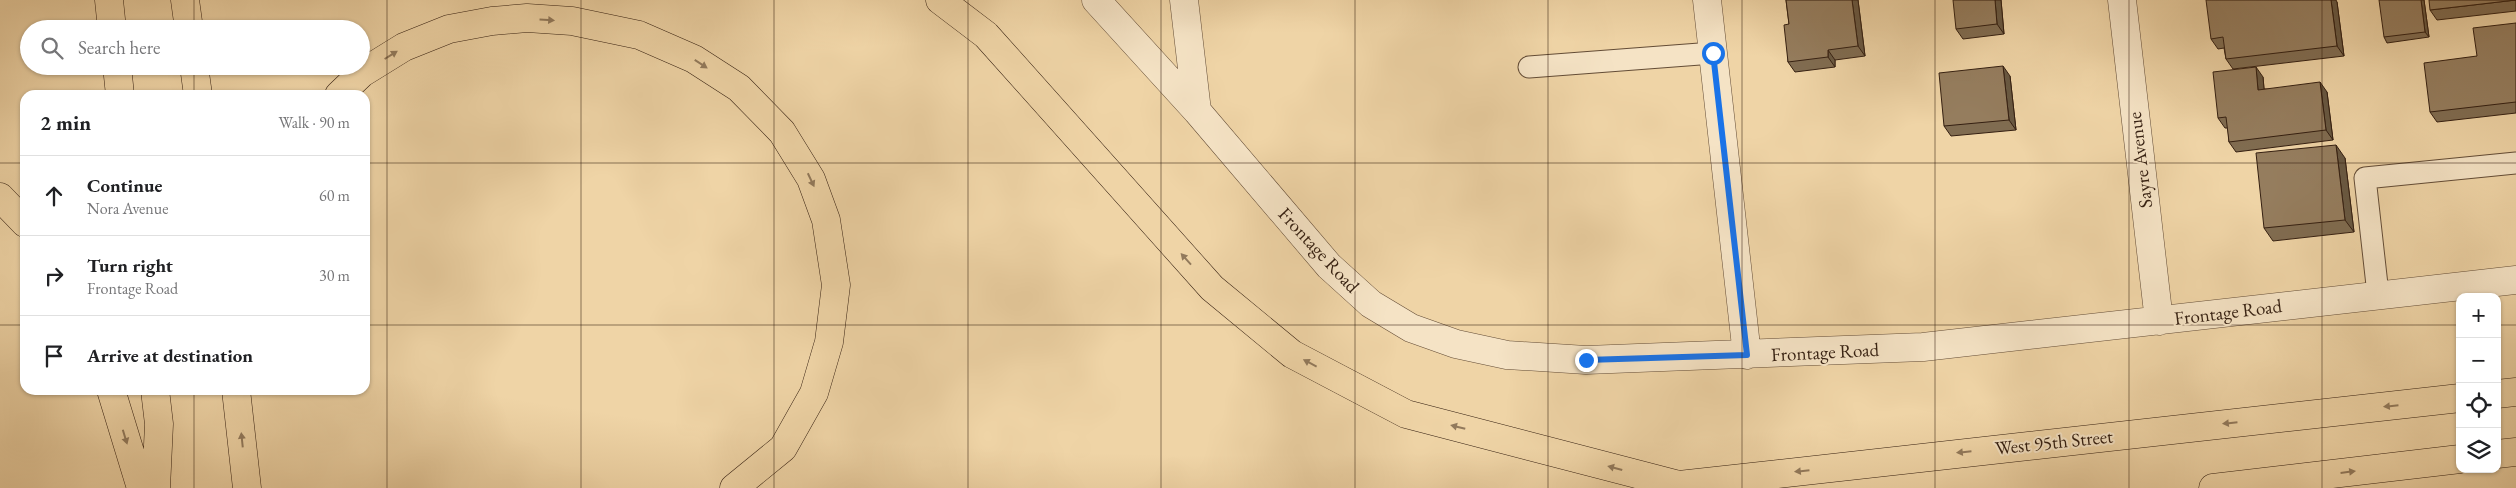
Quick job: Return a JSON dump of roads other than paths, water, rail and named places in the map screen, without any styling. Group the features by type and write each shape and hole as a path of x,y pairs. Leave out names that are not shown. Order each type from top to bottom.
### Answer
{"main road":[{"path":"109,0 111,20"},
{"path":"185,0 188,20"},
{"path":"940,0 986,35 1212,288 1292,354 1406,414 1679,485"},
{"path":"370,68 404,47 449,29 492,21 527,18 572,21 639,35 694,59 739,88 782,132 811,179 826,220 836,285 829,342 814,392 783,448 734,488"},
{"path":"118,75 119,90"},
{"path":"195,75 197,90"},
{"path":"344,90 360,75"},
{"path":"0,197 20,218"},
{"path":"2501,394 2516,392"},
{"path":"113,395 141,488"},
{"path":"156,395 159,424 156,488"},
{"path":"237,395 247,488"},
{"name":"West 95th Street","path":"1648,488 2456,398"},
{"path":"2501,454 2516,452"},
{"path":"2213,488 2456,459"}],"street":[{"name":"Frontage Road","path":"1096,0 1197,111 1329,266 1371,304 1411,328 1456,344 1507,355 1586,360 1923,347 2378,294 2516,280"},
{"path":"1184,0 1197,111"},
{"path":"1707,0 1747,355"},
{"name":"Sayre Avenue","path":"2122,0 2159,321"}],"lane":[{"path":"1529,67 1713,53"},
{"path":"2378,294 2365,178 2516,163"}]}
